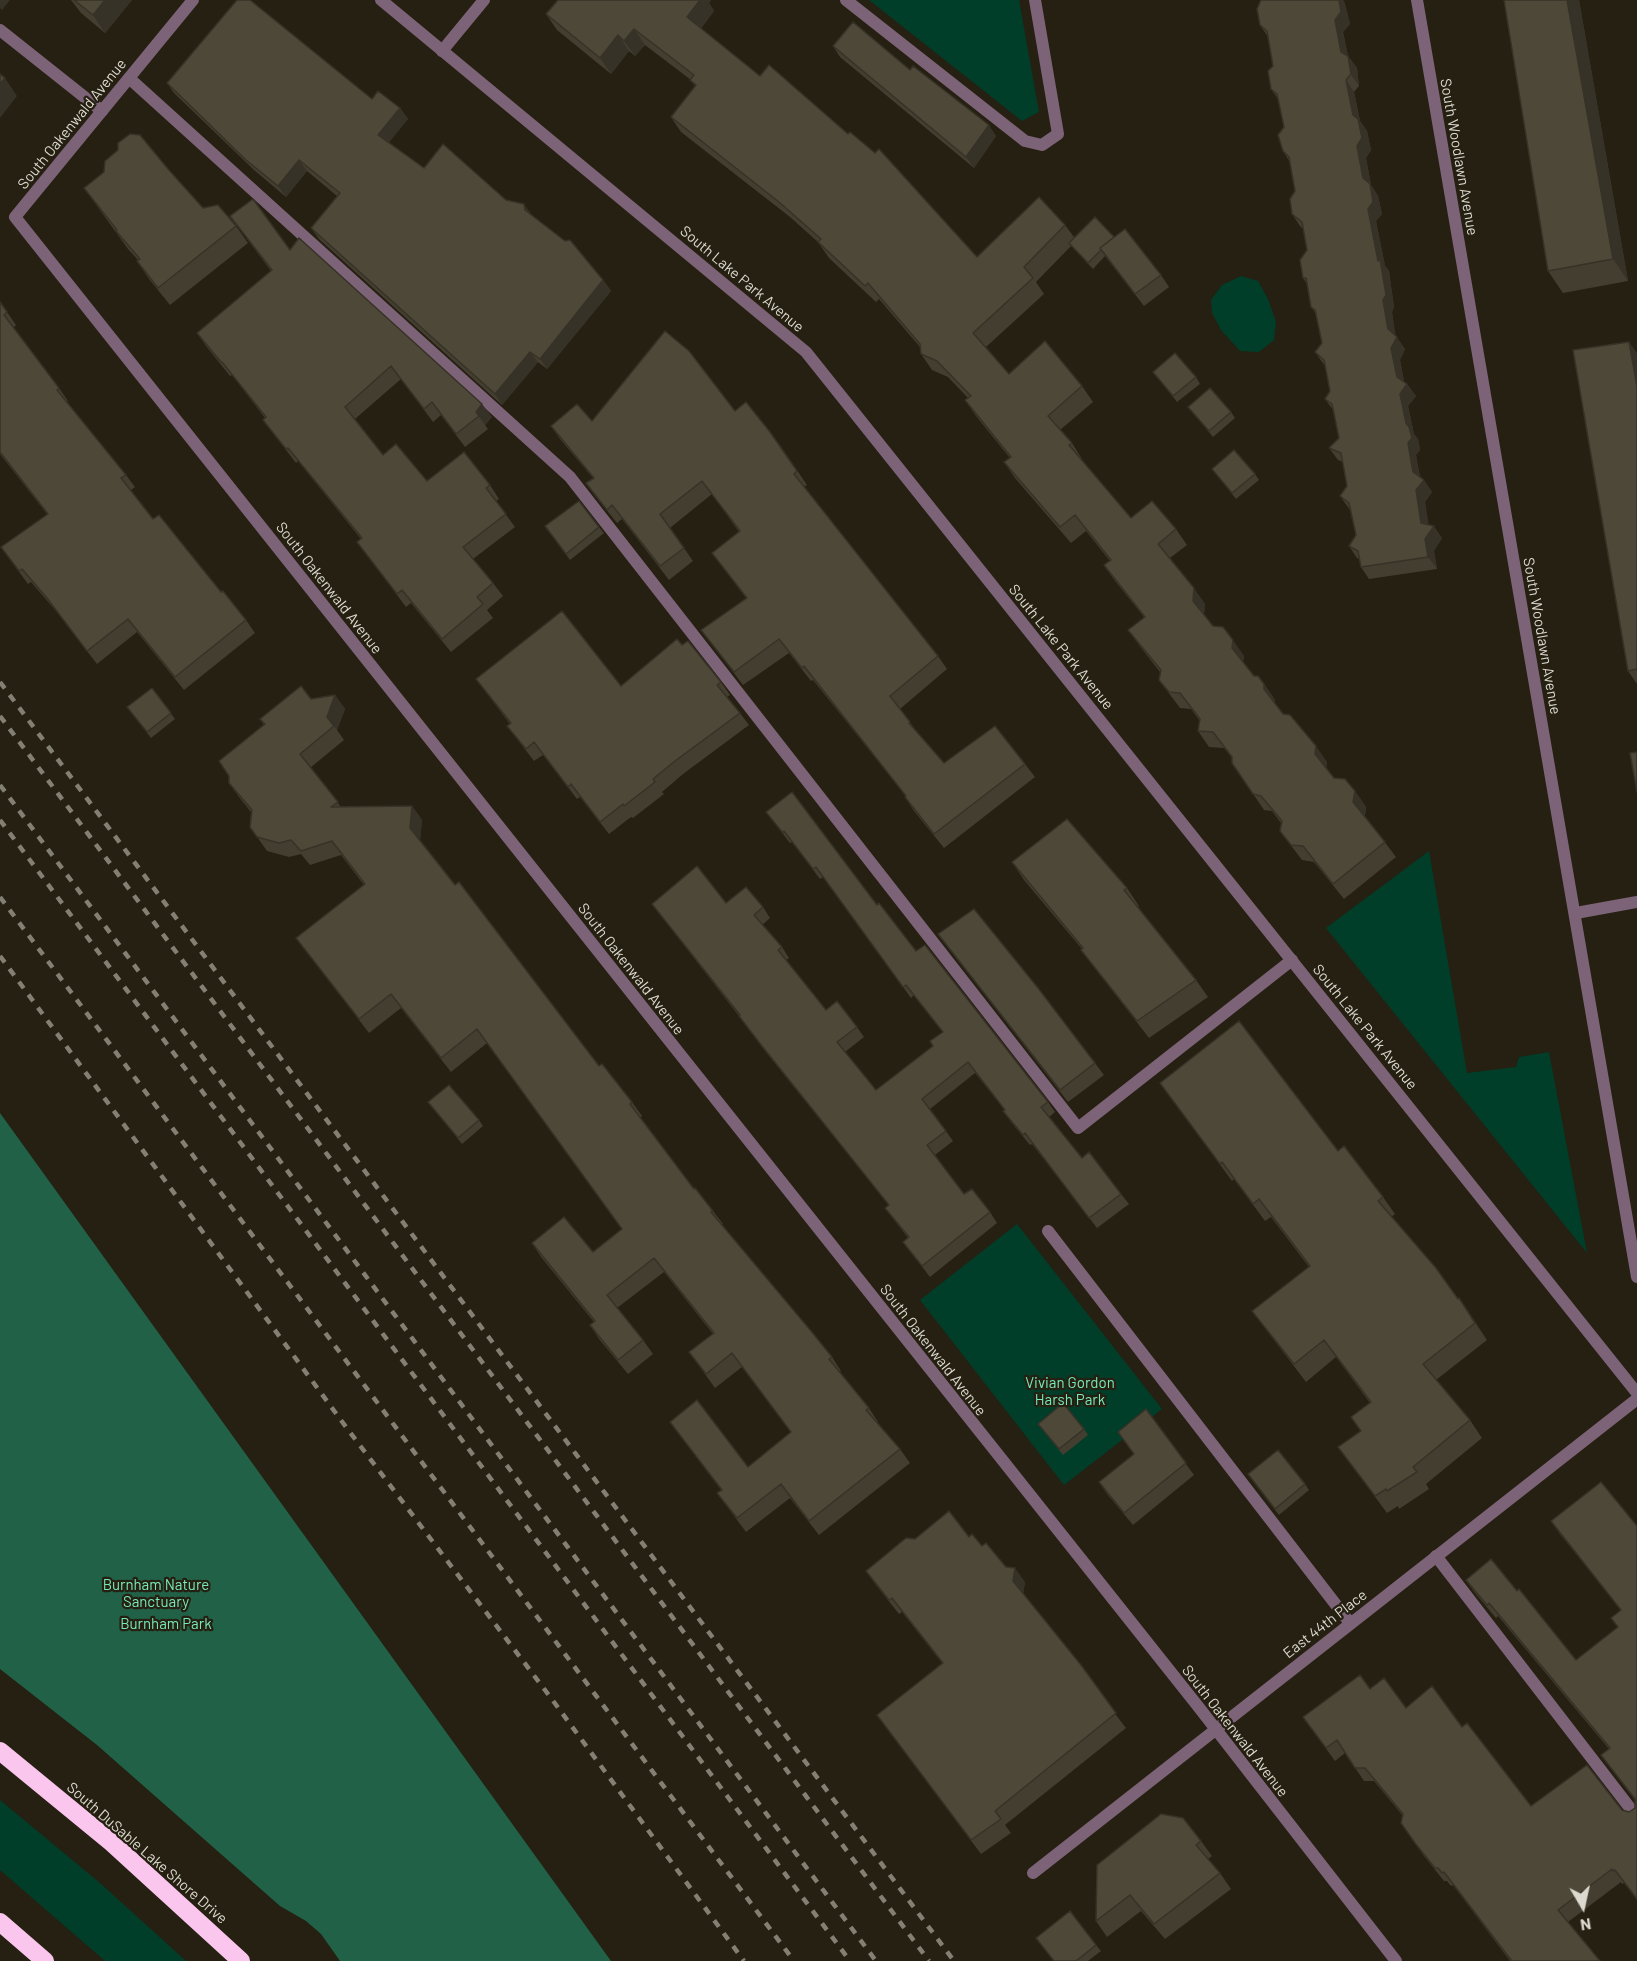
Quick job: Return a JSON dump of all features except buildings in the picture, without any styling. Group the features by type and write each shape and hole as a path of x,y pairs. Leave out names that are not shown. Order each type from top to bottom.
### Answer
{"highway":[{"name":"South DuSable Lake Shore Drive","path":"0,1751 112,1843 241,1961"},
{"path":"0,1922 45,1961"}],"street":[{"name":"South Oakenwald Avenue","path":"193,0 15,217 1215,1729 1396,1961"},
{"name":"South Lake Park Avenue","path":"381,0 806,352 1637,1393"},
{"path":"442,51 484,0"},
{"path":"846,0 1025,141 1042,145 1058,134 1035,0"},
{"name":"South Woodlawn Avenue","path":"1417,0 1637,1277"},
{"path":"0,30 102,111"},
{"path":"129,78 570,477 1078,1128 1292,960"},
{"path":"1576,913 1637,902"},
{"path":"1048,1231 1350,1623"},
{"name":"East 44th Place","path":"1033,1873 1637,1399"},
{"path":"1436,1556 1637,1817"}],"green space":[{"path":"869,0 1019,0 1039,112 1022,121"},
{"path":"1241,276 1258,281 1268,299 1276,322 1274,340 1259,352 1240,351 1221,330 1212,313 1211,300 1222,285"},
{"path":"1429,851 1467,1073 1516,1067 1519,1057 1549,1052 1587,1253 1326,928"},
{"name":"Burnham Nature Sanctuary","path":"0,1113 611,1961 340,1961 321,1934 306,1921 280,1906 97,1745 0,1669"},
{"name":"Vivian Gordon Harsh Park","path":"1017,1224 1162,1409 1064,1485 920,1300"},
{"path":"0,1800 100,1883 186,1961 105,1961 0,1870"}],"railway":[{"path":"0,682 954,1961"},
{"path":"0,716 929,1961"},
{"path":"0,785 876,1961"},
{"path":"0,820 850,1961"},
{"path":"0,897 794,1961"},
{"path":"0,956 346,1427 551,1698 744,1961"}],"park label":[{"name":"Burnham Park","path":"166,1624"}]}
